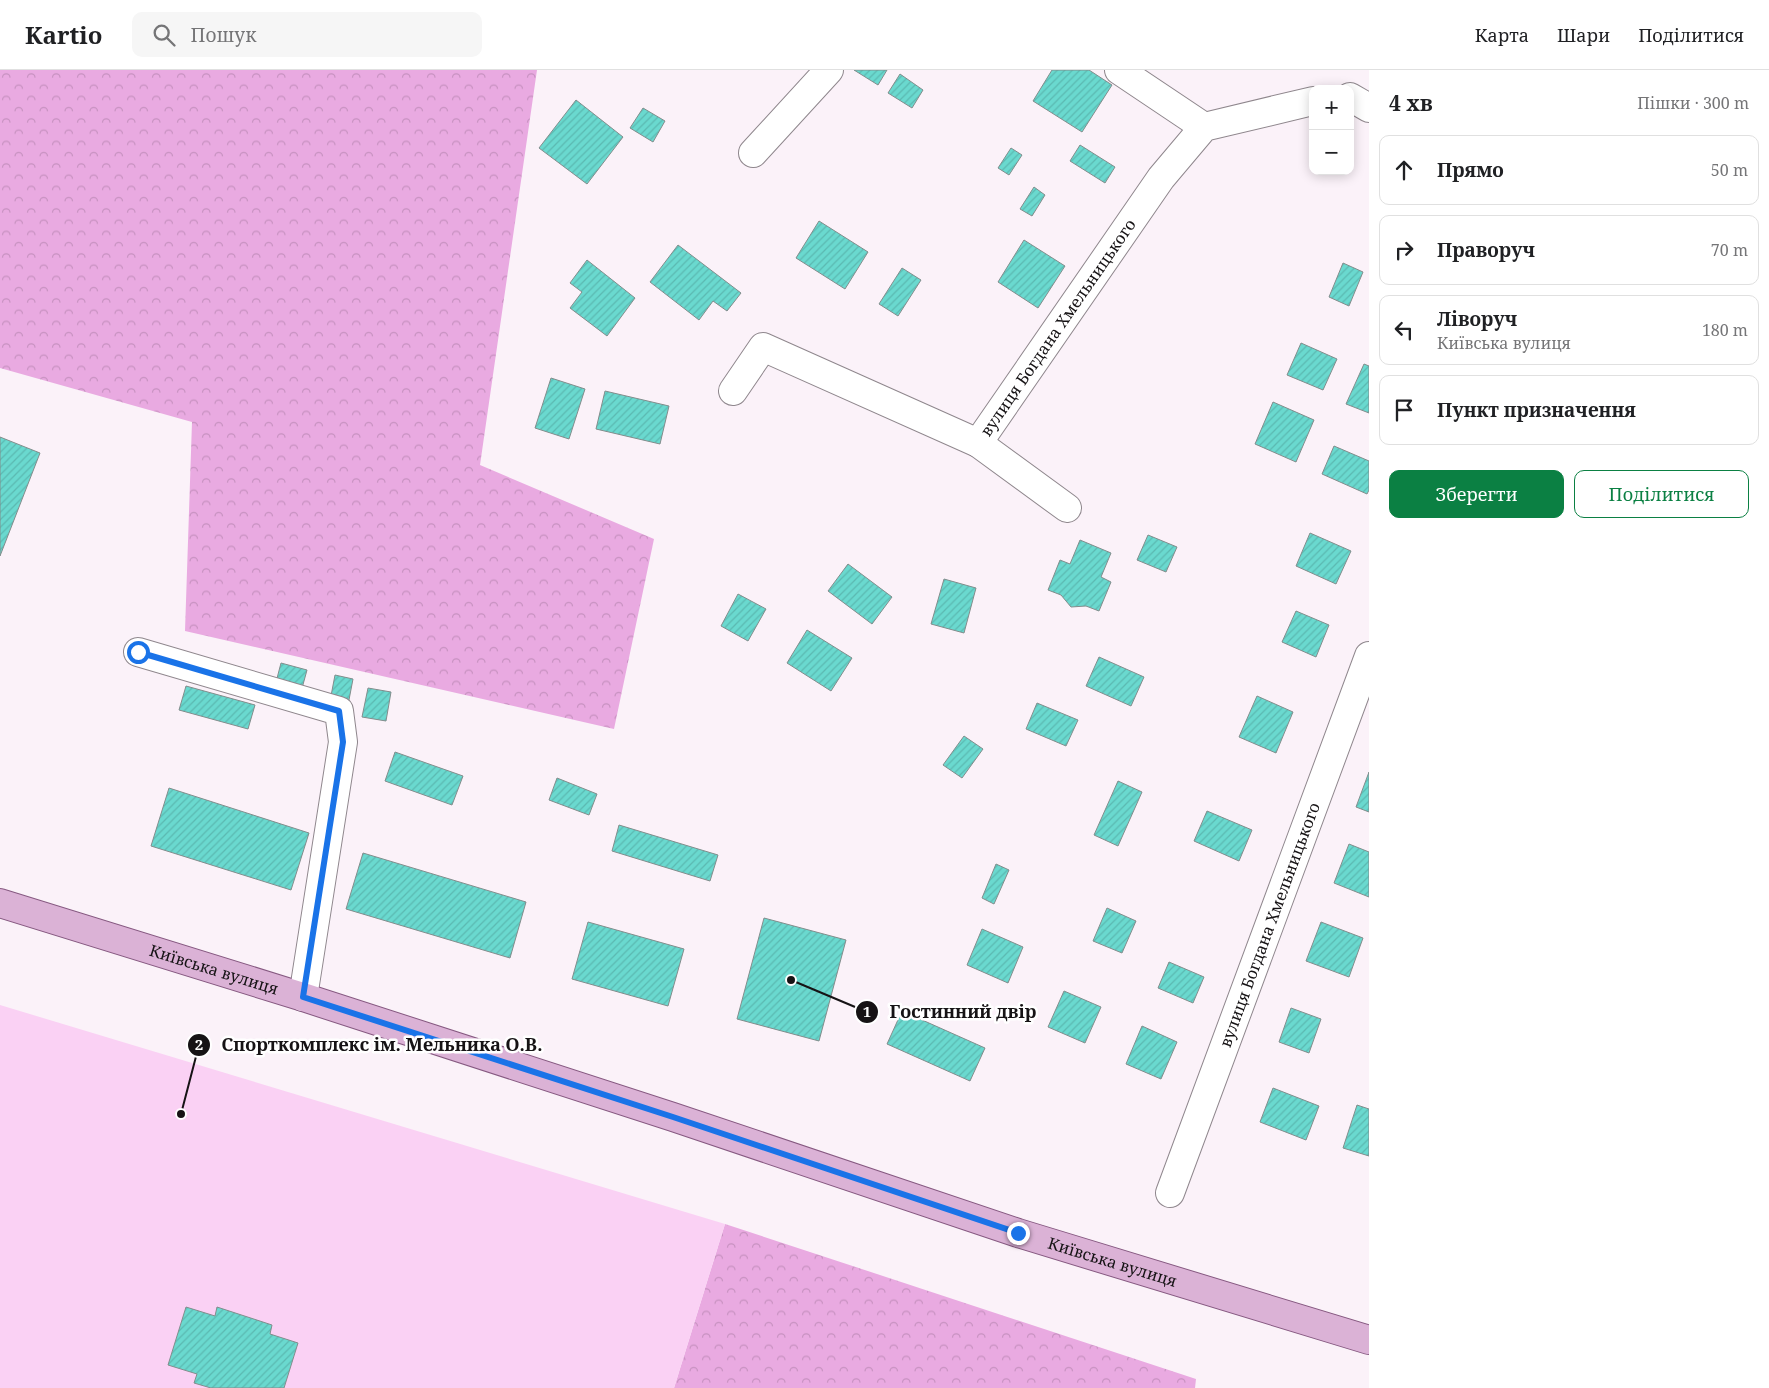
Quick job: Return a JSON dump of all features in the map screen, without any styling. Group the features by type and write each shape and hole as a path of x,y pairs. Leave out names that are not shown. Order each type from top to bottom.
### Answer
{"main road":[{"name":"Київська вулиця","path":"0,903 303,997 673,1117 1018,1233 1369,1340"}],"street":[{"path":"753,153 829,70"},
{"path":"1118,70 1204,127 1309,102"},
{"path":"1354,99 1369,108"},
{"name":"вулиця Богдана Хмельницького","path":"733,391 762,347 978,443 1161,178 1204,127"},
{"path":"978,443 1067,508"},
{"path":"138,652 339,711 343,742 303,997"},
{"name":"вулиця Богдана Хмельницького","path":"1170,1193 1369,656"}],"green space":[{"path":"0,70 537,70 480,465 654,539 614,729 185,631 192,422 0,368"},
{"path":"725,1224 1196,1379 1195,1388 674,1388"}],"shaded area":[{"path":"0,1005 725,1224 674,1388 0,1388"}],"building":[{"path":"854,70 887,70 878,85"},
{"path":"1052,70 1089,70 1112,85 1082,132 1033,101"},
{"path":"900,74 923,90 912,108 888,93"},
{"path":"576,100 623,137 587,184 539,148"},
{"path":"643,108 665,121 653,142 630,128"},
{"path":"1080,145 1115,167 1105,183 1070,161"},
{"path":"1011,148 1022,155 1009,175 998,168"},
{"path":"1034,187 1045,195 1032,216 1020,209"},
{"path":"819,221 868,252 845,289 796,258"},
{"path":"1024,240 1065,266 1038,308 998,282"},
{"path":"678,245 741,293 727,311 713,301 699,320 650,282"},
{"path":"587,260 635,298 607,336 570,308 582,292 570,283"},
{"path":"1343,263 1363,272 1349,306 1329,297"},
{"path":"902,268 921,280 898,316 879,304"},
{"path":"1301,343 1337,359 1323,390 1287,375"},
{"path":"1364,364 1369,366 1369,413 1346,404"},
{"path":"551,378 585,389 569,439 535,428"},
{"path":"605,391 669,406 660,444 596,429"},
{"path":"1273,402 1314,420 1296,462 1255,444"},
{"path":"0,437 40,453 0,556"},
{"path":"1334,446 1369,461 1369,490 1367,494 1322,474"},
{"path":"1310,533 1351,551 1336,584 1296,566"},
{"path":"1148,535 1177,547 1166,572 1137,560"},
{"path":"1080,540 1111,553 1101,577 1111,582 1099,611 1086,606 1071,607 1061,595 1048,590 1060,560 1070,564"},
{"path":"848,564 892,597 872,624 828,591"},
{"path":"944,579 976,588 964,633 931,624"},
{"path":"738,594 766,609 748,641 721,626"},
{"path":"1296,611 1329,625 1316,657 1282,642"},
{"path":"807,630 852,658 831,691 787,663"},
{"path":"1099,657 1144,677 1131,706 1086,686"},
{"path":"281,663 307,670 301,692 275,686"},
{"path":"335,675 353,679 348,705 330,701"},
{"path":"186,686 255,705 248,729 179,710"},
{"path":"368,688 391,692 386,721 362,717"},
{"path":"1257,696 1293,712 1276,753 1239,737"},
{"path":"1037,703 1078,720 1066,746 1026,729"},
{"path":"964,736 983,749 962,778 943,765"},
{"path":"395,752 463,776 452,805 385,781"},
{"path":"1369,772 1369,812 1356,807"},
{"path":"557,778 597,794 589,815 549,800"},
{"path":"1118,781 1142,792 1118,846 1094,835"},
{"path":"169,788 309,833 291,890 151,846"},
{"path":"1207,811 1252,830 1239,861 1194,841"},
{"path":"619,825 718,855 710,881 612,851"},
{"path":"1349,844 1369,852 1369,897 1334,883"},
{"path":"363,853 526,902 510,958 346,909"},
{"path":"996,864 1009,870 994,904 982,898"},
{"path":"1107,908 1136,921 1122,953 1093,941"},
{"path":"764,918 846,940 819,1041 737,1019"},
{"path":"588,922 684,949 668,1006 572,979"},
{"path":"1321,922 1363,938 1349,977 1306,961"},
{"path":"982,929 1023,947 1008,983 967,965"},
{"path":"1169,962 1204,977 1193,1003 1158,988"},
{"path":"1064,991 1101,1007 1085,1043 1048,1027"},
{"path":"1291,1008 1321,1019 1309,1053 1279,1042"},
{"path":"902,1011 985,1048 970,1081 887,1044"},
{"path":"1142,1026 1177,1042 1161,1079 1126,1064"},
{"path":"1273,1088 1319,1106 1306,1140 1260,1122"},
{"path":"1357,1105 1369,1109 1369,1156 1343,1148"},
{"path":"186,1307 215,1316 217,1307 272,1325 270,1334 298,1343 284,1388 211,1388 194,1383 197,1374 168,1365"}],"place":[{"name":"Гостинний двір","path":"791,980"},
{"name":"Спорткомплекс ім. Мельника О.В.","path":"181,1114"}],"route":[{"path":"138,652 339,711 343,742 303,997 673,1117 1018,1233"}]}
